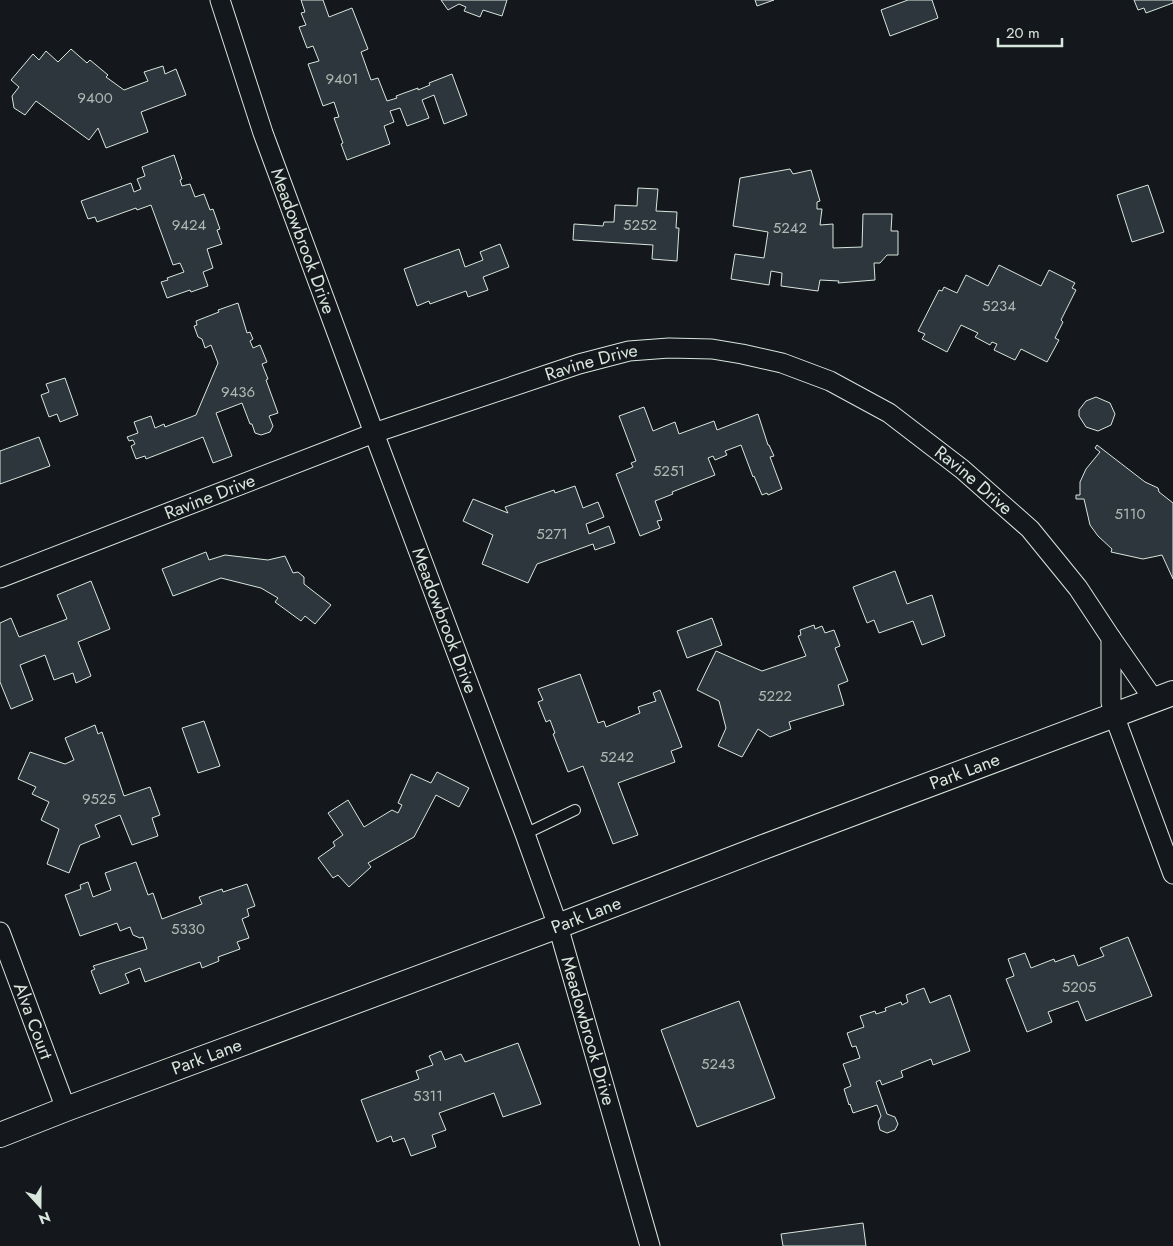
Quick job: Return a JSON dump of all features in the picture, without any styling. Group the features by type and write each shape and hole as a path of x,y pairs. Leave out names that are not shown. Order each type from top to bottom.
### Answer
{"street":[{"name":"Meadowbrook Drive","path":"220,0 263,133 558,926 650,1246"},
{"name":"Ravine Drive","path":"0,578 374,433 579,364 629,351 669,348 712,349 782,364 830,381 889,413 962,469 1030,530 1078,588 1110,638 1163,697"},
{"path":"1110,638 1111,702 1114,715 1173,874"},
{"name":"Park Lane","path":"0,1135 1163,697"},
{"name":"Alva Court","path":"0,932 66,1109"}],"lane":[{"path":"525,834 575,810"}],"building":[{"path":"301,0 323,0 329,17 352,8 368,49 361,52 371,80 378,78 387,101 418,88 418,90 430,85 429,83 452,74 467,115 444,124 434,95 422,100 429,118 407,126 400,108 390,111 394,122 384,126 390,144 347,160 334,118 339,117 334,102 323,106 308,64 319,61 313,46 307,48 299,27 306,25 301,13 305,12"},
{"path":"441,0 507,0 502,16 483,10 480,17 464,11 466,7 459,4 448,10"},
{"path":"755,0 774,0 757,6"},
{"path":"908,0 932,0 938,18 890,36 881,10"},
{"path":"1134,0 1173,0 1173,3 1146,13 1144,8 1138,10"},
{"path":"71,49 87,63 90,60 108,75 106,77 124,90 148,81 144,72 163,66 165,74 176,69 186,95 141,112 148,132 106,148 98,128 89,140 36,101 25,115 14,108 12,96 19,87 11,80 33,54 39,60 46,51 58,62"},
{"path":"174,155 182,179 180,180 182,186 190,184 195,197 204,194 210,210 213,209 220,229 217,230 222,244 207,249 213,268 203,272 208,286 167,298 161,282 184,272 180,263 173,265 151,205 137,210 136,208 97,222 95,217 88,219 81,201 131,183 134,192 141,189 137,179 145,176 142,167"},
{"path":"790,169 793,174 811,170 820,201 817,202 817,209 822,209 820,225 833,224 833,248 862,247 863,214 892,214 891,231 898,231 898,255 887,255 880,263 874,263 875,280 838,283 839,281 820,280 818,291 781,286 782,273 771,271 769,285 731,279 735,254 764,258 768,232 733,226 740,178"},
{"path":"1148,185 1164,232 1132,242 1117,195"},
{"path":"638,188 658,189 656,211 677,212 676,228 679,228 677,261 652,259 653,245 573,240 574,224 603,226 604,222 614,222 615,205 637,206"},
{"path":"500,244 509,267 483,277 488,290 468,297 466,291 430,304 429,301 417,306 404,269 459,249 465,267 483,260 480,252"},
{"path":"999,265 1041,286 1049,270 1075,283 1072,288 1076,290 1061,320 1063,322 1055,338 1059,340 1047,362 1021,349 1015,360 994,350 997,344 992,342 990,345 975,337 978,333 961,325 947,352 922,339 925,334 918,331 939,290 942,291 944,287 957,293 966,275 988,286"},
{"path":"238,303 247,333 250,332 253,339 250,341 253,348 260,345 267,362 262,364 278,413 269,416 273,426 270,432 261,435 255,433 242,403 216,413 232,456 213,463 203,437 146,459 145,456 136,459 131,446 135,444 133,440 129,441 127,437 138,433 134,422 151,416 155,428 164,424 165,427 196,415 218,363 211,345 205,348 194,326 197,325 196,321"},
{"path":"65,378 78,415 60,422 57,414 49,417 41,395 49,392 46,384"},
{"path":"1096,397 1110,403 1115,414 1111,425 1098,431 1086,427 1079,416 1079,410 1086,401"},
{"path":"644,407 653,431 675,422 679,434 714,421 717,430 758,414 768,445 774,456 770,457 782,489 768,495 767,493 762,495 741,445 725,451 727,455 715,460 713,456 708,458 715,475 655,501 662,520 657,521 660,528 640,536 616,474 633,467 631,463 636,461 619,416"},
{"path":"39,437 50,466 0,484 0,451"},
{"path":"1097,445 1145,482 1158,488 1159,492 1173,503 1173,579 1162,555 1143,559 1111,552 1112,549 1098,536 1090,525 1084,499 1076,499 1076,495 1080,495 1080,482 1086,469 1100,452 1095,448"},
{"path":"575,486 583,508 598,502 604,517 586,524 589,534 609,526 615,543 595,550 593,544 537,564 528,583 482,564 493,535 463,521 473,499 508,513 505,507 554,490 555,493"},
{"path":"206,552 209,560 225,555 268,560 285,556 293,573 298,572 304,577 304,584 331,605 315,624 305,616 301,621 275,602 278,598 261,588 221,578 173,596 162,569"},
{"path":"895,571 907,604 932,595 945,636 922,645 913,621 879,633 874,620 867,623 853,587"},
{"path":"91,581 110,629 78,642 91,676 76,683 73,673 54,680 45,655 20,665 33,700 11,709 0,682 0,623 11,618 19,637 67,619 57,595"},
{"path":"712,618 722,645 687,658 677,631"},
{"path":"814,625 815,629 822,626 825,633 834,630 840,646 835,648 848,681 838,685 844,705 789,722 791,729 770,737 758,729 742,757 718,746 726,728 719,701 697,690 716,651 762,671 806,656 798,636 801,635 800,630"},
{"path":"580,674 598,723 604,721 606,727 640,713 638,707 656,701 653,693 660,690 682,747 671,751 675,762 618,783 638,835 613,844 583,766 568,772 553,734 555,733 550,720 546,722 538,702 543,700 538,689"},
{"path":"204,721 220,766 198,773 182,728"},
{"path":"95,725 98,734 102,732 124,796 150,787 160,815 152,818 158,836 132,845 120,815 95,825 100,837 80,845 69,873 47,864 59,829 41,820 49,802 32,794 36,787 18,779 30,752 65,764 74,760 65,738"},
{"path":"437,772 469,788 459,807 436,795 414,837 368,863 371,867 349,887 338,875 333,878 318,858 335,846 333,842 343,835 328,813 348,800 364,827 392,810 398,813 402,805 398,803 411,774 431,783"},
{"path":"136,862 148,895 153,893 162,919 202,904 199,897 222,889 223,892 247,884 255,906 247,909 249,916 242,919 249,938 237,942 240,949 218,957 219,961 202,968 200,962 145,982 140,968 125,974 129,983 100,994 91,971 95,969 93,966 147,949 143,937 140,938 133,935 130,927 120,931 117,923 80,936 65,895 81,889 80,885 88,882 93,897 111,890 105,873"},
{"path":"1128,937 1152,996 1086,1021 1078,1001 1048,1012 1052,1022 1027,1032 1006,979 1014,976 1008,959 1025,953 1031,968 1054,959 1055,962 1074,955 1078,966 1104,956 1100,948"},
{"path":"924,988 930,1003 950,995 970,1051 933,1065 931,1059 901,1071 903,1077 882,1085 880,1080 876,1082 887,1114 895,1117 898,1124 895,1130 887,1133 880,1130 878,1122 881,1116 877,1105 853,1113 849,1105 844,1089 851,1086 843,1064 860,1058 856,1046 852,1047 847,1033 864,1027 860,1016 875,1011 876,1014 886,1011 885,1008 901,1002 902,1005 908,1002 906,995"},
{"path":"739,1001 775,1098 697,1127 661,1030"},
{"path":"518,1043 541,1104 503,1117 494,1093 439,1113 446,1130 432,1135 436,1147 411,1156 404,1138 393,1142 391,1136 377,1142 361,1100 419,1079 416,1071 433,1065 429,1056 441,1051 445,1060 461,1054 465,1062"},
{"path":"863,1223 866,1246 783,1246 781,1234"}]}
